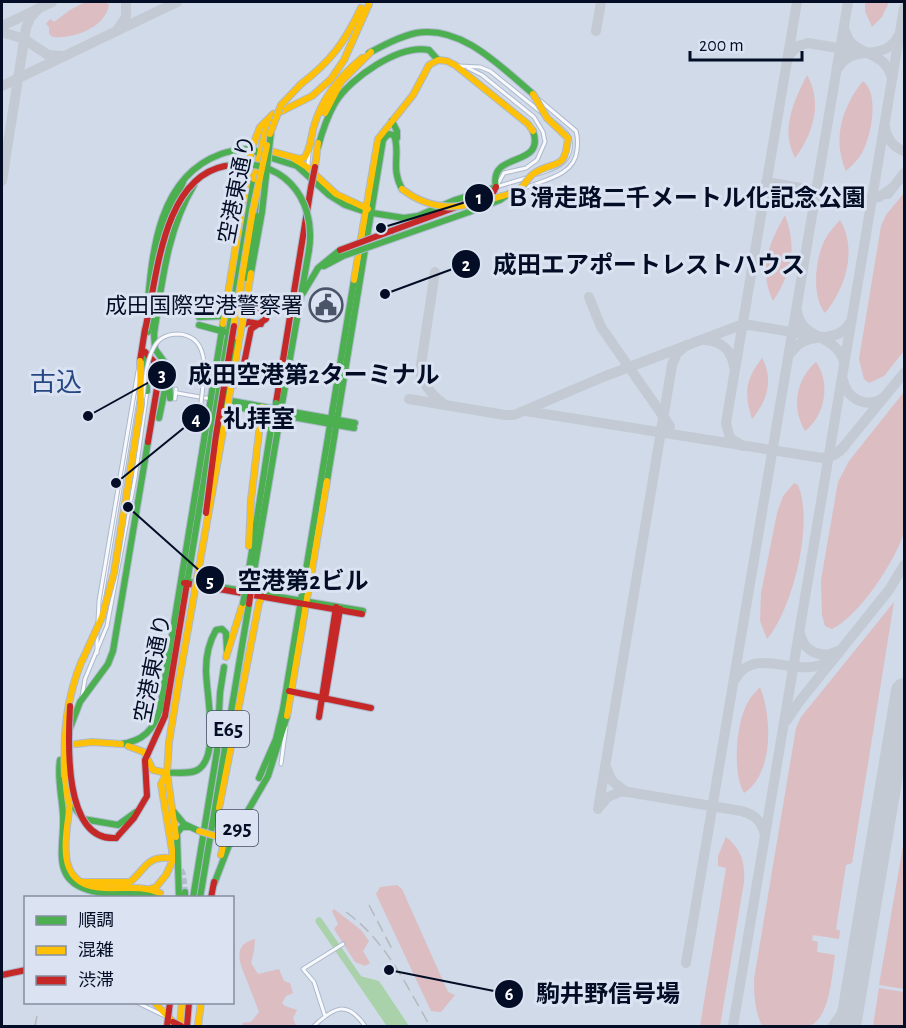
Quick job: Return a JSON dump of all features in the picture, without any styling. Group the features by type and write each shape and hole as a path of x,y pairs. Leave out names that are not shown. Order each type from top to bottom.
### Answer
{"main road":[{"path":"292,106 312,96 332,79 344,60 369,4"},
{"path":"212,485 271,132 281,105 338,52 350,34 362,8"},
{"path":"259,151 302,159 309,150 315,122 333,90 348,74 371,52 396,39 414,33 430,32 447,34 464,40 480,50 533,94 547,118 567,135 566,155 561,162 533,173 520,189 500,200 460,216 341,253"},
{"path":"297,314 306,287 318,268 341,253 390,231 494,193 495,171 500,166 525,157 531,152 536,140 528,124 455,65 438,60 432,52 426,49 400,53 358,76 343,91 331,109 318,147"},
{"path":"287,716 289,691 378,139 416,89 426,68 438,60"},
{"path":"318,147 333,90"},
{"name":"空港東通り","path":"226,330 225,316 252,148 257,133 267,119 292,106"},
{"name":"空港東通り","path":"148,754 165,716 226,330 259,151 270,120 292,106"},
{"path":"392,121 397,131 394,170 402,189 420,202 442,207 468,204 510,194"},
{"path":"367,210 383,140 391,134 397,141"},
{"name":"E65","path":"200,896 318,147"},
{"path":"147,331 152,256 159,227 169,199 180,182 204,161 237,149 252,148 289,162 334,199 367,210 404,218 414,218 455,200 496,187"},
{"path":"286,155 307,167 336,194 367,210"},
{"path":"70,823 63,744 64,712 69,690 102,617 114,573 141,404 140,361 172,216 186,189 205,174 219,167 237,163 264,167 284,177 300,194 309,212 311,232 297,314"},
{"path":"62,834 69,871 76,879 92,888 150,889 156,887 163,879 172,862 161,782 167,772 169,742 179,680 265,165"},
{"path":"137,388 145,352 154,273 166,221 179,189 192,171"},
{"path":"147,331 161,293 182,207 190,190 205,174"},
{"path":"161,293 154,343 157,352 166,363 173,399"},
{"path":"242,305 264,310 266,319 261,324 250,329 241,381 239,385 234,385 231,377 240,327 248,322 261,324"},
{"path":"200,316 209,319 218,314 225,316"},
{"name":"E65","path":"279,403 297,314"},
{"path":"199,325 226,330"},
{"path":"145,352 147,391"},
{"path":"140,808 118,825 87,821 77,813 71,790 66,747 70,728 80,702 108,664 113,651 159,376 158,366 145,352"},
{"path":"159,418 168,374"},
{"path":"215,400 355,426"},
{"path":"249,559 248,535 261,410"},
{"name":"E65","path":"250,583 249,559 276,423"},
{"path":"185,582 262,597 304,602"},
{"path":"185,582 362,613"},
{"name":"空港東通り","path":"121,744 133,743 143,738 158,719 185,582"},
{"path":"207,855 219,810 258,603 262,597"},
{"name":"E65","path":"167,772 195,771 205,762 210,729 206,669 213,636 216,630 222,629 226,633 226,654 246,603"},
{"path":"319,717 338,608"},
{"path":"82,660 69,709 70,756 83,821 93,832 103,838 116,838 140,808 147,796 145,764 148,754"},
{"name":"E65","path":"193,896 217,751 220,693 224,667"},
{"path":"289,691 371,708"},
{"path":"259,778 276,739 289,691"},
{"name":"295","path":"214,884 231,840 268,776 287,716"},
{"path":"76,744 92,742 121,744 142,749 148,754 149,766 153,770 167,772"},
{"path":"60,760 58,775 63,810 60,852 62,865 69,878 81,888 96,893 149,893 160,896"},
{"name":"295","path":"167,772 174,813 179,821 189,827 219,837 224,844 211,896"},
{"name":"295","path":"167,772 178,850"},
{"path":"66,860 71,790"},
{"name":"295","path":"179,896 178,831 182,827 189,827"},
{"path":"76,879 92,884 126,883 136,878 150,860 159,857 169,858"},
{"path":"150,889 161,896"},
{"path":"2,975 24,970"},
{"path":"155,1004 171,1020 181,1026 182,1004"},
{"path":"168,1026 171,1020 170,1004"},
{"path":"187,1026 189,1004"},
{"path":"198,1026 201,1004"}],"street":[{"path":"455,65 478,72 534,117 543,132 545,141 537,160 526,168 504,174 496,187"},
{"path":"464,67 490,71 568,133 571,139 569,156 563,164 496,187"},
{"path":"520,189 565,172 574,164 576,156 578,138 576,131 533,94"},
{"path":"307,175 309,150"},
{"path":"141,404 154,346 165,336 175,334 187,336 203,354 205,375 201,403"},
{"path":"98,627 99,601 140,361"},
{"path":"97,654 98,616 137,388"},
{"path":"80,702 85,680 107,626 135,478 147,391"},
{"path":"173,399 177,391 215,400"},
{"path":"281,764 286,740 287,716"},
{"path":"325,1016 314,982 303,969 343,944"},
{"path":"140,1004 171,1020"},
{"path":"314,1026 333,1011 345,1009 356,1014 365,1026"}],"shaded area":[{"path":"85,2 105,2 109,5 106,13 95,26 70,36 53,37 49,34 49,27 46,24 50,19 54,22"},
{"path":"865,2 889,2 882,17 872,27 865,11"},
{"path":"807,75 814,96 814,118 807,139 795,158 789,136 790,115"},
{"path":"863,81 868,87 873,105 871,127 862,153 846,171 840,147 841,124 850,102"},
{"path":"904,193 904,351 884,376 869,383 864,379 859,359 881,226 886,215"},
{"path":"785,215 791,238 791,259 785,280 773,301 766,278 767,256"},
{"path":"840,220 848,244 847,269 838,293 825,313 818,298 816,279 818,260 826,237"},
{"path":"762,358 768,374 767,390 762,405 752,419 747,394 749,380"},
{"path":"816,362 821,370 824,399 817,417 805,431 798,413 798,394 804,377"},
{"path":"904,392 904,532 885,572 865,600 843,622 832,629 825,626 822,615 821,580 838,482 849,461"},
{"path":"794,483 798,485 802,501 804,521 802,542 798,565 785,607 767,639 760,621 761,593 777,513 783,496"},
{"path":"894,602 852,863 846,865 836,929 840,931 839,939 813,935 812,940 818,942 817,952 835,955 829,996 821,1015 808,1026 762,1026 755,1003 754,979 796,728 801,717"},
{"path":"760,687 767,713 768,744 761,772 754,784 744,793 738,773 738,734 749,700"},
{"path":"726,837 736,847 741,857 744,882 720,1026 700,1026 726,868 718,866 718,856"},
{"path":"904,840 904,989 879,985"},
{"path":"397,885 402,889 448,992 455,995 441,1012 431,1011 376,894 380,887"},
{"path":"334,909 361,930 369,941 363,951 370,963 365,966 355,962 334,929 338,924 332,911"},
{"path":"255,939 251,963 258,974 279,969 284,981 290,983 293,993 286,996 282,1003 297,1010 293,1018 296,1026 243,1026 242,1023 251,1022 259,1012 239,957 242,946"},
{"path":"360,976 379,981 409,1026 394,1026"},
{"path":"879,988 904,992 904,1026 873,1026"}],"waterway":[{"path":"319,921 391,1026"}],"taxiway":[{"path":"2,26 52,2"},
{"path":"118,29 126,17 126,2"},
{"path":"2,86 177,2"},
{"path":"596,31 601,2"},
{"path":"743,446 730,438 726,423 797,2"},
{"path":"686,963 848,2"},
{"path":"2,181 26,28 30,18 39,8"},
{"path":"733,1026 904,8"},
{"path":"844,27 847,37 853,44 882,61 892,78"},
{"path":"2,32 24,39 48,55 61,56"},
{"path":"838,68 852,56 885,49 899,35"},
{"path":"789,55 798,46 808,43 867,53"},
{"path":"885,127 891,142 904,151"},
{"path":"888,194 904,173"},
{"path":"766,182 865,199 879,197 891,189"},
{"path":"435,272 420,371 423,381 444,404"},
{"path":"589,297 601,327 670,426"},
{"path":"797,311 805,328 834,346 840,352 844,362"},
{"path":"791,353 797,345 812,339 836,335 850,323"},
{"path":"409,399 514,415 603,377 738,326 750,325 821,337"},
{"path":"705,340 721,344 731,356 734,367"},
{"path":"598,809 672,365 677,353 687,345"},
{"path":"840,451 904,373"},
{"path":"843,380 845,387 858,400 870,402 883,398"},
{"path":"526,411 822,458 834,455 844,447"},
{"path":"787,720 889,590 904,565"},
{"path":"800,633 805,645 814,652 825,655 838,651"},
{"path":"736,678 745,668 755,664 805,667 817,666 828,661"},
{"path":"606,767 612,781 626,792"},
{"path":"600,806 608,797 622,791 741,811 757,819 765,835"},
{"path":"833,1026 846,1007 853,989"}],"runway":[{"path":"848,1026 904,691"}],"tunnel":[{"path":"176,862 183,874 185,892"}],"railway":[{"path":"369,905 393,951"},
{"path":"346,912 373,936 384,950 430,1026"},
{"path":"35,1026 37,1016"}],"traffic: fast":[{"path":"369,53 416,33 433,32 449,35 480,50 533,94"},
{"path":"318,147 335,103 342,93 363,74 404,52 429,50 438,60"},
{"path":"392,121 397,131 397,138"},
{"path":"252,148 259,154 297,166 329,195 345,205 366,212 404,218 418,216 455,200 496,187 496,176 500,168 532,151 535,143 533,131"},
{"path":"251,273 262,212 271,132"},
{"path":"327,481 383,140 388,134 394,135 396,142 396,167 402,189"},
{"path":"147,312 152,266 162,220 183,180 200,165 221,154 253,148"},
{"path":"225,166 245,164 262,167 278,174 291,184 307,213 310,230 309,250"},
{"path":"187,583 254,179"},
{"path":"151,289 166,220 183,182"},
{"path":"170,398 168,367 155,349 154,334 163,276 172,238 177,220 194,185"},
{"path":"257,216 260,188"},
{"path":"343,256 469,212 500,200 510,193"},
{"path":"246,278 257,216"},
{"path":"282,404 309,250"},
{"path":"303,293 318,268 340,250"},
{"path":"324,266 343,256"},
{"path":"259,778 276,739 283,709 354,280"},
{"path":"148,332 154,315"},
{"path":"199,317 225,316"},
{"path":"121,744 136,740 151,729 160,709 223,324"},
{"path":"199,325 225,332"},
{"path":"220,435 235,342"},
{"path":"145,352 147,391"},
{"path":"159,418 167,380"},
{"path":"226,400 355,423"},
{"path":"272,422 276,403"},
{"path":"279,423 282,404"},
{"path":"225,405 354,428"},
{"path":"247,582 272,422"},
{"path":"252,583 279,423"},
{"path":"70,728 80,702 108,664 113,651 148,442"},
{"path":"184,581 363,611"},
{"path":"243,603 247,582"},
{"path":"200,896 249,604"},
{"path":"167,773 192,772 199,769 205,761 210,737 206,665 207,654 216,630 222,629 226,633 227,652"},
{"path":"193,896 217,751 220,693 224,667"},
{"path":"214,884 231,840 268,776 287,716"},
{"path":"67,757 74,807 83,819 118,825 136,812"},
{"path":"60,760 64,871 78,886 92,891 154,896"},
{"path":"174,812 184,824 199,831"},
{"path":"179,896 177,833 182,827 189,827"}],"traffic: slow":[{"path":"254,179 267,125 278,113 312,96 331,79 344,60 369,4"},
{"path":"301,84 336,50 361,8"},
{"path":"325,113 341,82 371,52"},
{"path":"267,150 300,159 305,157 317,116 327,97 346,72 362,58"},
{"path":"354,280 378,139 413,95 429,65 438,60 455,65 528,124 533,131"},
{"path":"270,134 281,105 301,84"},
{"path":"402,189 425,202 461,206 516,191 533,174 558,163 567,149 568,138 547,118 533,94"},
{"path":"223,324 252,148 260,127 273,114"},
{"path":"315,167 318,143"},
{"path":"234,326 253,210 267,145"},
{"path":"294,159 307,167 336,194 368,209"},
{"path":"179,680 251,273"},
{"path":"235,342 246,278"},
{"path":"82,661 102,617 114,573 141,404 140,361"},
{"path":"249,546 251,500 262,407"},
{"path":"215,455 220,435"},
{"path":"287,716 327,481"},
{"path":"219,808 262,597"},
{"path":"226,657 243,603"},
{"path":"65,777 69,703 82,660"},
{"path":"150,889 156,887 166,875 172,862 161,784 167,773 169,742 179,680"},
{"path":"76,744 92,742 121,744"},
{"path":"128,746 144,752 153,770 167,773"},
{"path":"167,773 176,837"},
{"path":"65,777 68,802"},
{"path":"71,790 66,852 68,866 75,877 86,885 104,888 139,888 160,893"},
{"path":"199,831 219,837"},
{"path":"219,837 224,842 221,855"},
{"path":"84,882 130,882 155,859 169,858"},
{"path":"156,1004 173,1022"},
{"path":"180,1026 182,1004"},
{"path":"198,1026 201,1004"}],"traffic: jam":[{"path":"145,330 159,259 175,210 188,190 204,174 225,166"},
{"path":"311,187 315,167"},
{"path":"276,403 311,187"},
{"path":"391,231 489,195 496,187"},
{"path":"340,250 391,231"},
{"path":"231,379 234,385 240,383 251,329 266,319 264,310 242,305"},
{"path":"240,327 248,322 261,324"},
{"path":"206,513 234,326"},
{"path":"140,361 145,329"},
{"path":"145,352 158,366 159,376 148,442"},
{"path":"184,583 362,614"},
{"path":"116,838 134,818 147,796 145,760 165,716 187,583"},
{"path":"249,604 252,583"},
{"path":"319,717 336,607"},
{"path":"325,699 340,609"},
{"path":"289,691 371,708"},
{"path":"70,706 70,764 72,787 78,807 86,824 99,835 116,838"},
{"path":"211,896 214,882"},
{"path":"2,975 24,970"},
{"path":"167,1026 170,1004"},
{"path":"187,1026 189,1004"},
{"path":"173,1022 181,1026"}],"place":[{"name":"Ｂ滑走路二千メートル化記念公園","path":"381,228"},
{"name":"成田エアポートレストハウス","path":"385,294"},
{"name":"成田国際空港警察署","path":"326,305"},
{"name":"成田空港第2ターミナル","path":"88,416"},
{"name":"礼拝室","path":"116,483"},
{"name":"空港第2ビル","path":"128,507"},
{"name":"駒井野信号場","path":"389,970"}],"district":[{"name":"古込","path":"56,382"}]}
